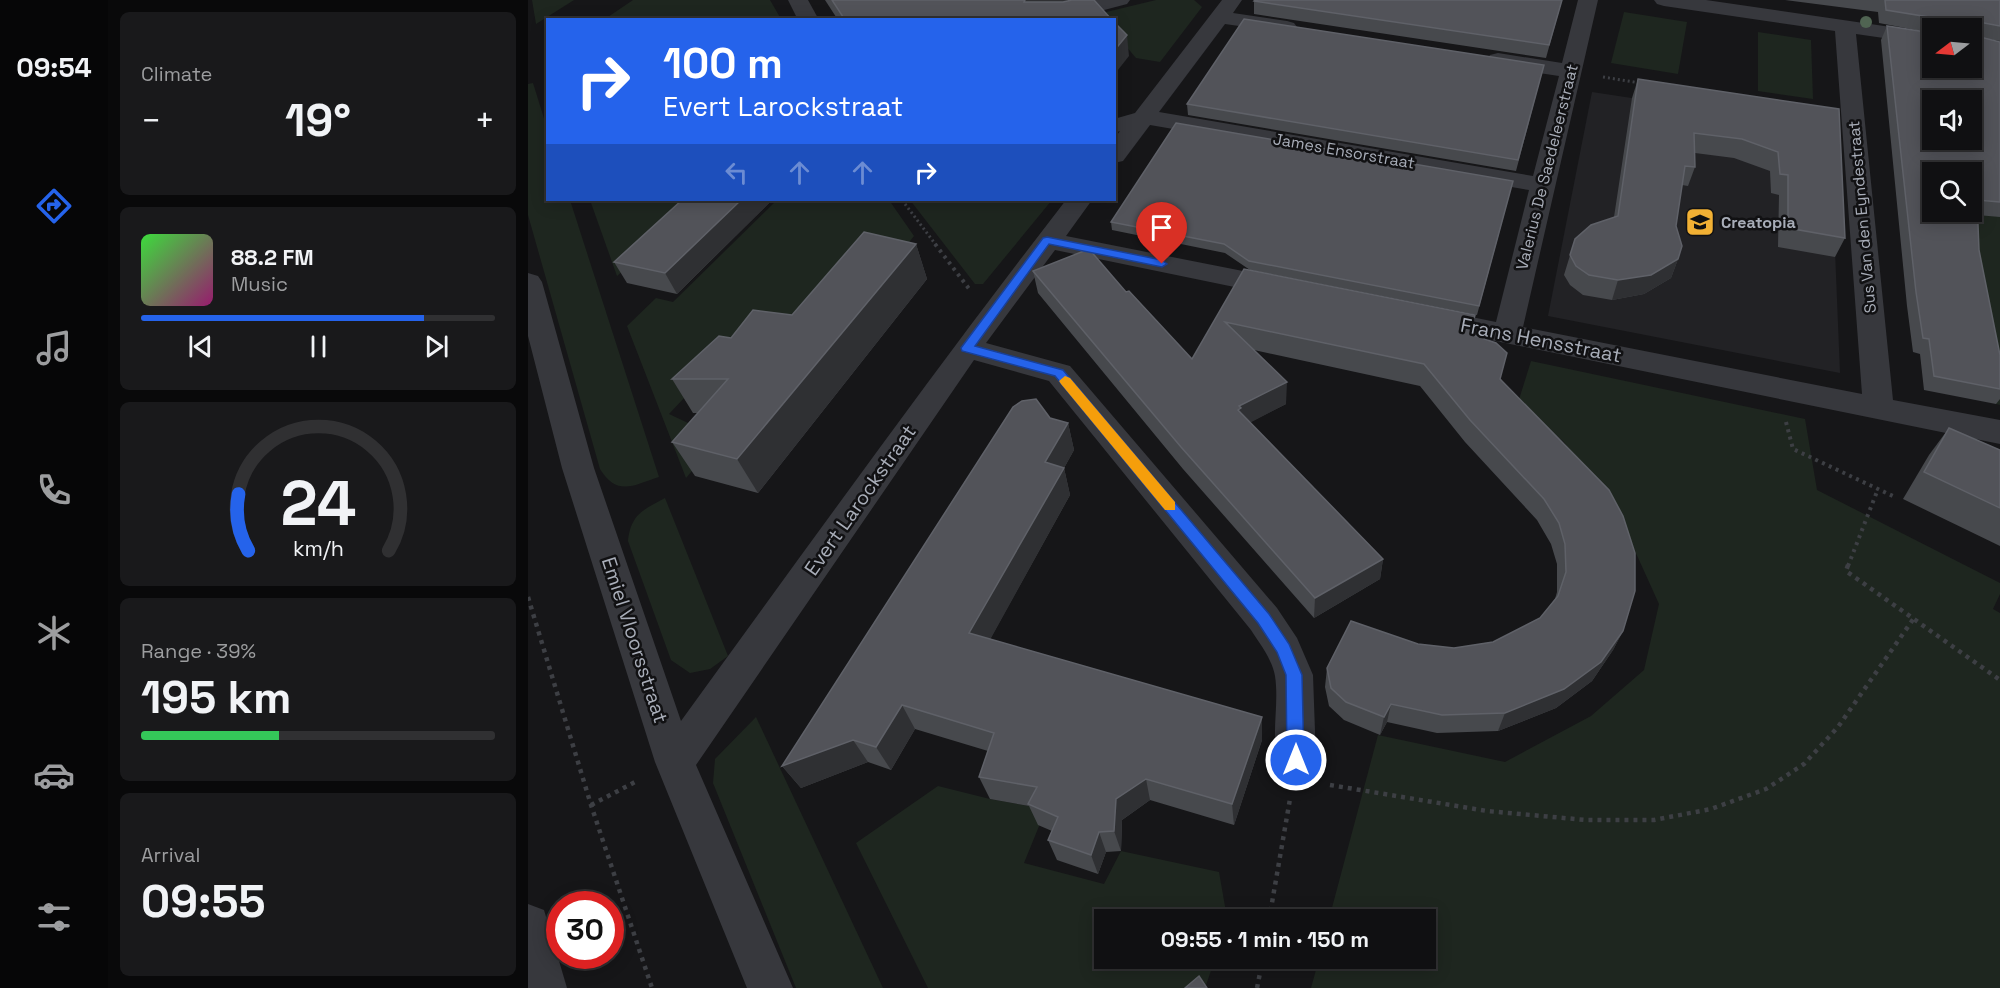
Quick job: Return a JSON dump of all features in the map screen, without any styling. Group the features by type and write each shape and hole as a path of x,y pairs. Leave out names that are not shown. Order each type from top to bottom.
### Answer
{"street":[{"path":"798,0 808,18"},
{"path":"1047,18 1120,0"},
{"name":"Valerius De Saedeleerstraat","path":"1507,334 1588,0"},
{"path":"1664,0 1922,38"},
{"path":"1116,154 1146,117 1226,8 1302,30"},
{"name":"Sus Van den Eyndestraat","path":"1845,26 1879,409"},
{"path":"1477,56 1570,71"},
{"path":"1116,125 1146,117"},
{"name":"James Ensorstraat","path":"1146,117 1543,185"},
{"name":"Evert Larockstraat","path":"675,762 967,348 1078,201"},
{"path":"1047,240 1311,294"},
{"name":"Emiel Vloorsstraat","path":"528,282 578,468 675,762 770,988"},
{"name":"Frans Hensstraat","path":"1403,313 2000,432"},
{"path":"967,348 1059,373 1264,619 1284,649 1294,675 1294,774"},
{"path":"528,926 544,988"}],"path":[{"path":"1570,71 1642,83"},
{"path":"903,201 972,293 1001,303"},
{"path":"1775,387 1793,449 1895,497"},
{"path":"1878,489 1846,572 2000,680"},
{"path":"528,597 591,806 652,988"},
{"path":"1327,784 1487,811 1586,820 1654,820 1711,809 1766,789 1804,764 1838,727 1914,618"},
{"path":"591,806 675,762"},
{"path":"1271,909 1294,774"},
{"path":"1257,988 1261,969"}],"shaded area":[{"path":"532,0 574,0 536,24"},
{"path":"633,0 770,0 780,18 606,18"},
{"path":"1156,0 1194,0 1202,7 1160,62 1136,58 1116,34 1116,18 1102,18 1098,14"},
{"path":"1624,12 1687,22 1678,74 1611,63"},
{"path":"1758,32 1811,40 1813,99 1758,91"},
{"path":"533,83 546,125 546,201 570,201 659,477 634,485 620,486 613,483 600,469 528,215 528,84"},
{"name":"Creatopia","path":"1592,92 1830,128 1840,373 1548,316"},
{"path":"1982,124 2000,163 2000,405 1996,404 1961,222 1982,222 1982,162 1971,162 1971,150 1982,150"},
{"path":"590,201 701,201 617,276"},
{"path":"776,201 890,201 914,236 892,264 812,335 751,327 669,414 720,438 686,478 627,326 656,298 673,302"},
{"path":"911,201 1051,201 983,284 975,284"},
{"path":"1531,361 1805,419 1817,490 2000,583 2000,594 1993,609 2000,613 2000,988 1311,988 1316,969 1436,969 1436,909 1332,909 1378,735 1505,762 1591,716 1644,670 1659,604 1615,507 1563,441 1517,406"},
{"path":"665,498 728,656 710,669 690,673 671,660 628,541 632,525 639,514"},
{"path":"756,717 883,988 796,988 713,783 715,759"},
{"path":"938,786 990,799 1046,809 1024,863 1104,884 1121,851 1219,872 1225,909 1094,909 1094,969 1212,969 1205,988 928,988 856,843"}],"building":[{"path":"832,0 1063,2 1094,0 1110,18 844,18"},
{"path":"1255,0 1562,0 1549,45"},
{"path":"1885,0 2000,0 2000,26 1982,23 1982,18 1935,18 1886,10"},
{"path":"1244,19 1544,65 1518,160 1187,104"},
{"path":"1116,24 1127,35 1116,49"},
{"path":"1887,26 1922,31 1922,78 1982,78 1982,38 2000,42 2000,202 1982,200 1982,162 1922,162 1922,222 1978,222 1979,250 2000,355 2000,389 1934,376 1929,339 1923,338 1916,292"},
{"path":"1638,79 1839,109 1845,238 1788,228 1788,175 1780,174 1778,152 1742,139 1694,133 1695,167 1685,166 1676,226 1682,246 1678,259 1651,275 1618,280 1589,275 1576,266 1570,255 1575,239 1591,225 1618,216"},
{"path":"1176,123 1513,181 1479,306 1249,261 1224,244 1111,222"},
{"path":"681,201 740,201 665,273 614,262"},
{"path":"864,232 916,244 737,459 672,442 728,379 672,379 719,336 731,338 753,310 792,315"},
{"path":"1089,249 1126,292 1129,291 1192,359 1244,269 1475,315 1470,334 1496,343 1507,353 1500,379 1609,490 1623,516 1635,553 1635,591 1623,631 1601,662 1564,689 1505,713 1442,715 1391,704 1384,717 1346,702 1331,688 1327,668 1351,621 1418,644 1454,648 1493,642 1540,618 1558,596 1566,572 1565,544 1559,523 1544,499 1470,420 1424,364 1225,322 1287,382 1239,406 1241,408 1238,410 1383,559 1315,598 1181,447 1033,271"},
{"path":"1036,399 1050,418 1068,423 1045,462 1064,468 969,633 1262,717 1232,804 1146,779 1116,799 1114,831 1099,832 1091,855 1048,840 1058,817 1028,804 1037,787 979,777 994,733 902,705 876,747 853,740 782,766 1013,407 1022,401"},
{"path":"1949,428 2000,450 2000,508 1924,472"},
{"path":"1199,976 1207,988 1185,988"}],"slow traffic":[{"path":"1065,381 1170,506"}],"place":[{"name":"Creatopia","path":"1700,222"}],"route":[{"path":"1162,264 1047,240 967,348 1059,373 1264,619 1284,649 1294,675 1296,760"}]}
